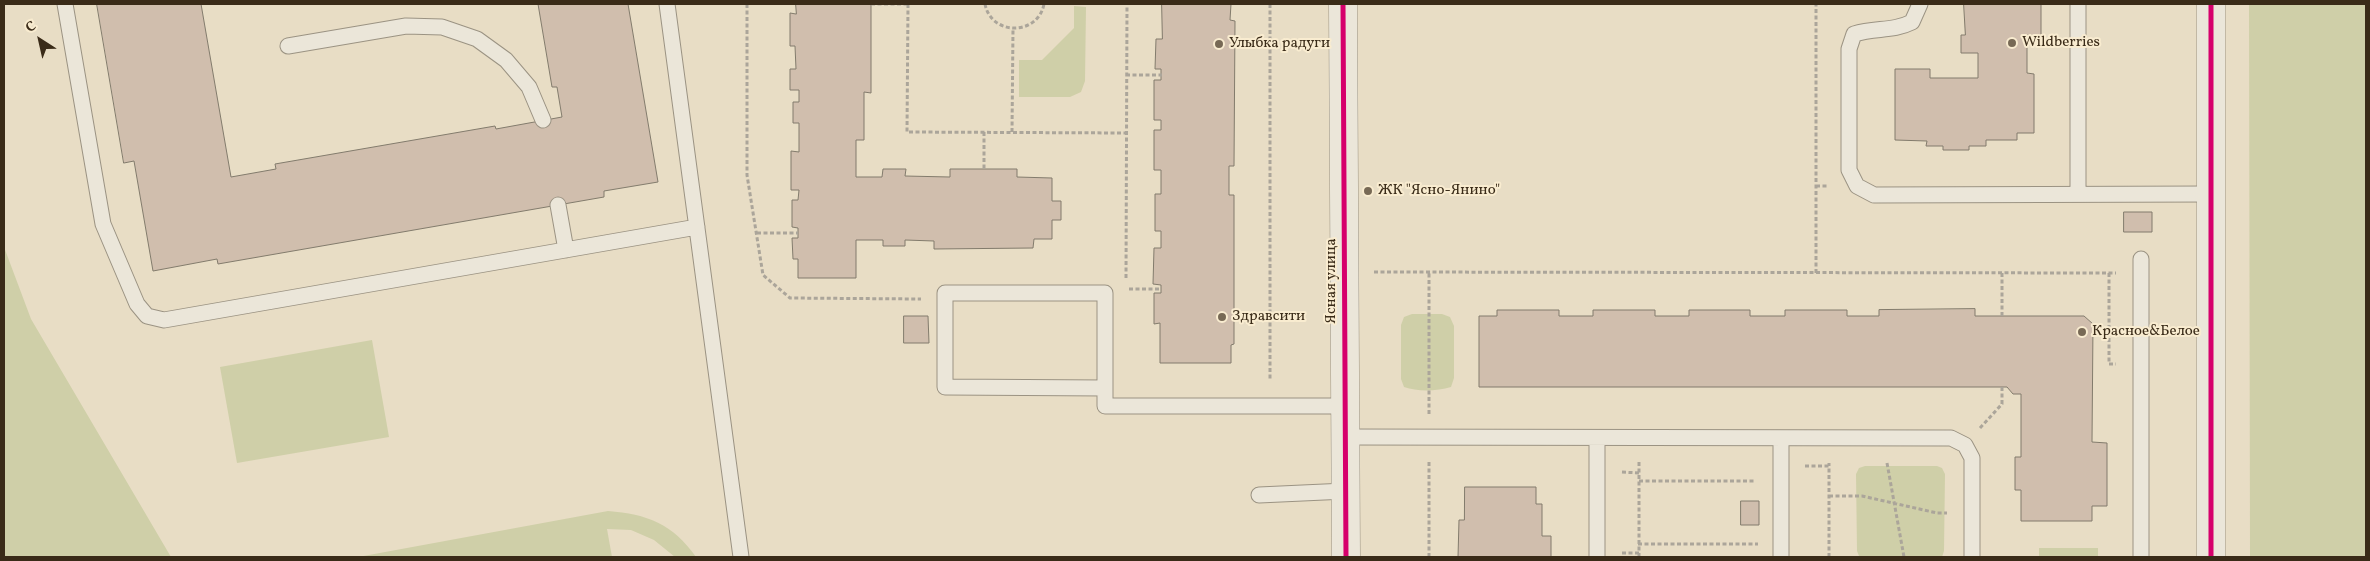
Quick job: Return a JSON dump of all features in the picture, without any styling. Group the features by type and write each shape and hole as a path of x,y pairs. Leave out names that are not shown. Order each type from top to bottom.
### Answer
{"street":[{"name":"Ясная улица","path":"1343,4 1346,557"},
{"path":"2211,4 2211,557"}],"lane":[{"path":"65,4 103,224 137,304 147,316 164,320 697,227"},
{"path":"667,4 741,557"},
{"path":"1920,4 1912,22 1899,29 1870,29 1854,34 1849,49 1849,170 1857,186 1874,195 2211,194"},
{"path":"2078,4 2078,194"},
{"path":"288,46 406,26 442,27 477,39 506,60 529,88 543,120"},
{"path":"558,205 566,250"},
{"path":"2141,266 2141,557"},
{"path":"1105,388 945,387 945,292 1105,293 1105,388 1105,406 1345,406"},
{"path":"1345,437 1951,438 1965,444 1972,458 1972,557"},
{"path":"1597,438 1597,557"},
{"path":"1781,438 1781,551"},
{"path":"1260,495 1346,491"}],"path":[{"path":"748,4 747,175 763,275 790,298 922,298"},
{"path":"871,4 908,4 907,132 1126,132"},
{"path":"985,4 993,20 1013,29 1026,27 1036,20 1043,10 1044,4"},
{"path":"1126,231 1127,4"},
{"path":"1270,4 1270,406"},
{"path":"1816,4 1816,273"},
{"path":"1012,132 1013,29"},
{"path":"1126,75 1162,75"},
{"path":"984,132 984,169"},
{"path":"756,233 798,233"},
{"path":"1367,273 2109,273 2141,266"},
{"path":"1429,272 1429,557"},
{"path":"2002,273 2002,316"},
{"path":"2109,273 2108,364 2141,364"},
{"path":"1116,279 1126,279"},
{"path":"1126,289 1161,289"},
{"path":"1965,444 2002,404 2002,387"},
{"path":"1639,438 1639,557"},
{"path":"1829,557 1830,438"},
{"path":"1887,438 1887,472 1904,557"},
{"path":"1639,481 1781,481"},
{"path":"1829,496 1862,496 1937,513 1972,513"},
{"path":"1638,544 1781,551"}],"green space":[{"path":"2249,4 2366,4 2366,557 2250,557"},
{"path":"1074,6 1086,7 1085,81 1081,92 1070,97 1019,97 1019,60 1042,60 1074,28"},
{"path":"4,247 31,319 171,557 4,557"},
{"path":"1412,314 1442,314 1450,317 1454,326 1454,378 1451,387 1415,390 1404,387 1401,379 1401,325 1404,317"},
{"path":"372,340 389,437 237,463 220,367"},
{"path":"1865,466 1937,466 1942,468 1945,474 1944,551 1942,557 1859,556 1857,551 1856,474 1859,468"},
{"path":"608,511 635,515 658,523 678,536 696,557 675,557 654,540 631,530 607,529 612,557 358,557"},
{"path":"2039,548 2098,548 2098,557 2039,557"}],"building":[{"path":"97,4 201,4 231,177 276,169 275,164 495,126 496,129 562,117 557,87 552,87 538,4 628,4 658,182 604,191 604,197 218,264 217,259 153,271 134,161 124,163"},
{"path":"796,4 871,4 871,93 864,92 864,140 856,140 856,177 882,177 883,169 906,169 905,176 950,177 950,169 1017,169 1017,177 1052,178 1052,201 1061,201 1061,220 1052,220 1052,239 1034,239 1033,248 934,249 934,241 905,240 905,246 883,246 883,240 856,240 856,278 798,278 798,259 793,259 792,238 798,238 798,228 792,227 792,200 798,200 799,190 791,190 791,151 799,152 799,123 793,123 793,102 799,102 799,90 790,90 790,69 796,69 795,46 790,46 790,13 796,14"},
{"path":"1162,4 1231,4 1230,20 1235,21 1234,166 1229,166 1229,195 1234,195 1234,344 1231,345 1231,363 1160,363 1160,323 1154,324 1154,293 1161,293 1161,285 1153,284 1154,248 1161,248 1161,231 1155,231 1155,194 1161,194 1161,170 1154,170 1154,130 1161,130 1161,120 1154,120 1154,80 1161,80 1161,69 1155,69 1156,39 1162,39"},
{"path":"1964,4 2041,4 2041,36 2027,35 2027,73 2034,74 2034,133 2017,133 2017,140 1986,140 1986,146 1969,146 1969,150 1943,150 1943,146 1926,146 1927,141 1895,140 1895,69 1930,69 1930,78 1978,78 1978,53 1961,53 1961,35 1965,35"},
{"path":"2124,212 2152,212 2152,232 2124,232"},
{"path":"1975,309 1975,316 2084,316 2093,324 2092,442 2107,443 2107,506 2092,506 2092,521 2021,521 2021,490 2015,490 2015,457 2021,457 2021,394 2013,394 2007,387 1479,387 1479,316 1497,316 1497,310 1559,310 1559,316 1593,316 1593,310 1655,310 1655,316 1689,316 1689,310 1750,310 1750,316 1785,316 1785,310 1847,310 1847,316 1879,316 1879,310"},
{"path":"904,316 928,316 929,343 904,343"},
{"path":"1465,487 1536,487 1536,504 1542,504 1542,536 1551,536 1551,557 1458,557 1459,520 1464,520"},
{"path":"1741,501 1759,501 1759,525 1741,525"}],"cycle path":[{"path":"1343,4 1346,557"},
{"path":"2211,4 2211,557"}],"place":[{"name":"Wildberries","path":"2012,43"},
{"name":"Улыбка радуги","path":"1219,44"},
{"name":"ЖК \"Ясно-Янино\"","path":"1368,191"},
{"name":"Здравсити","path":"1222,317"},
{"name":"Красное&Белое","path":"2082,332"}]}
